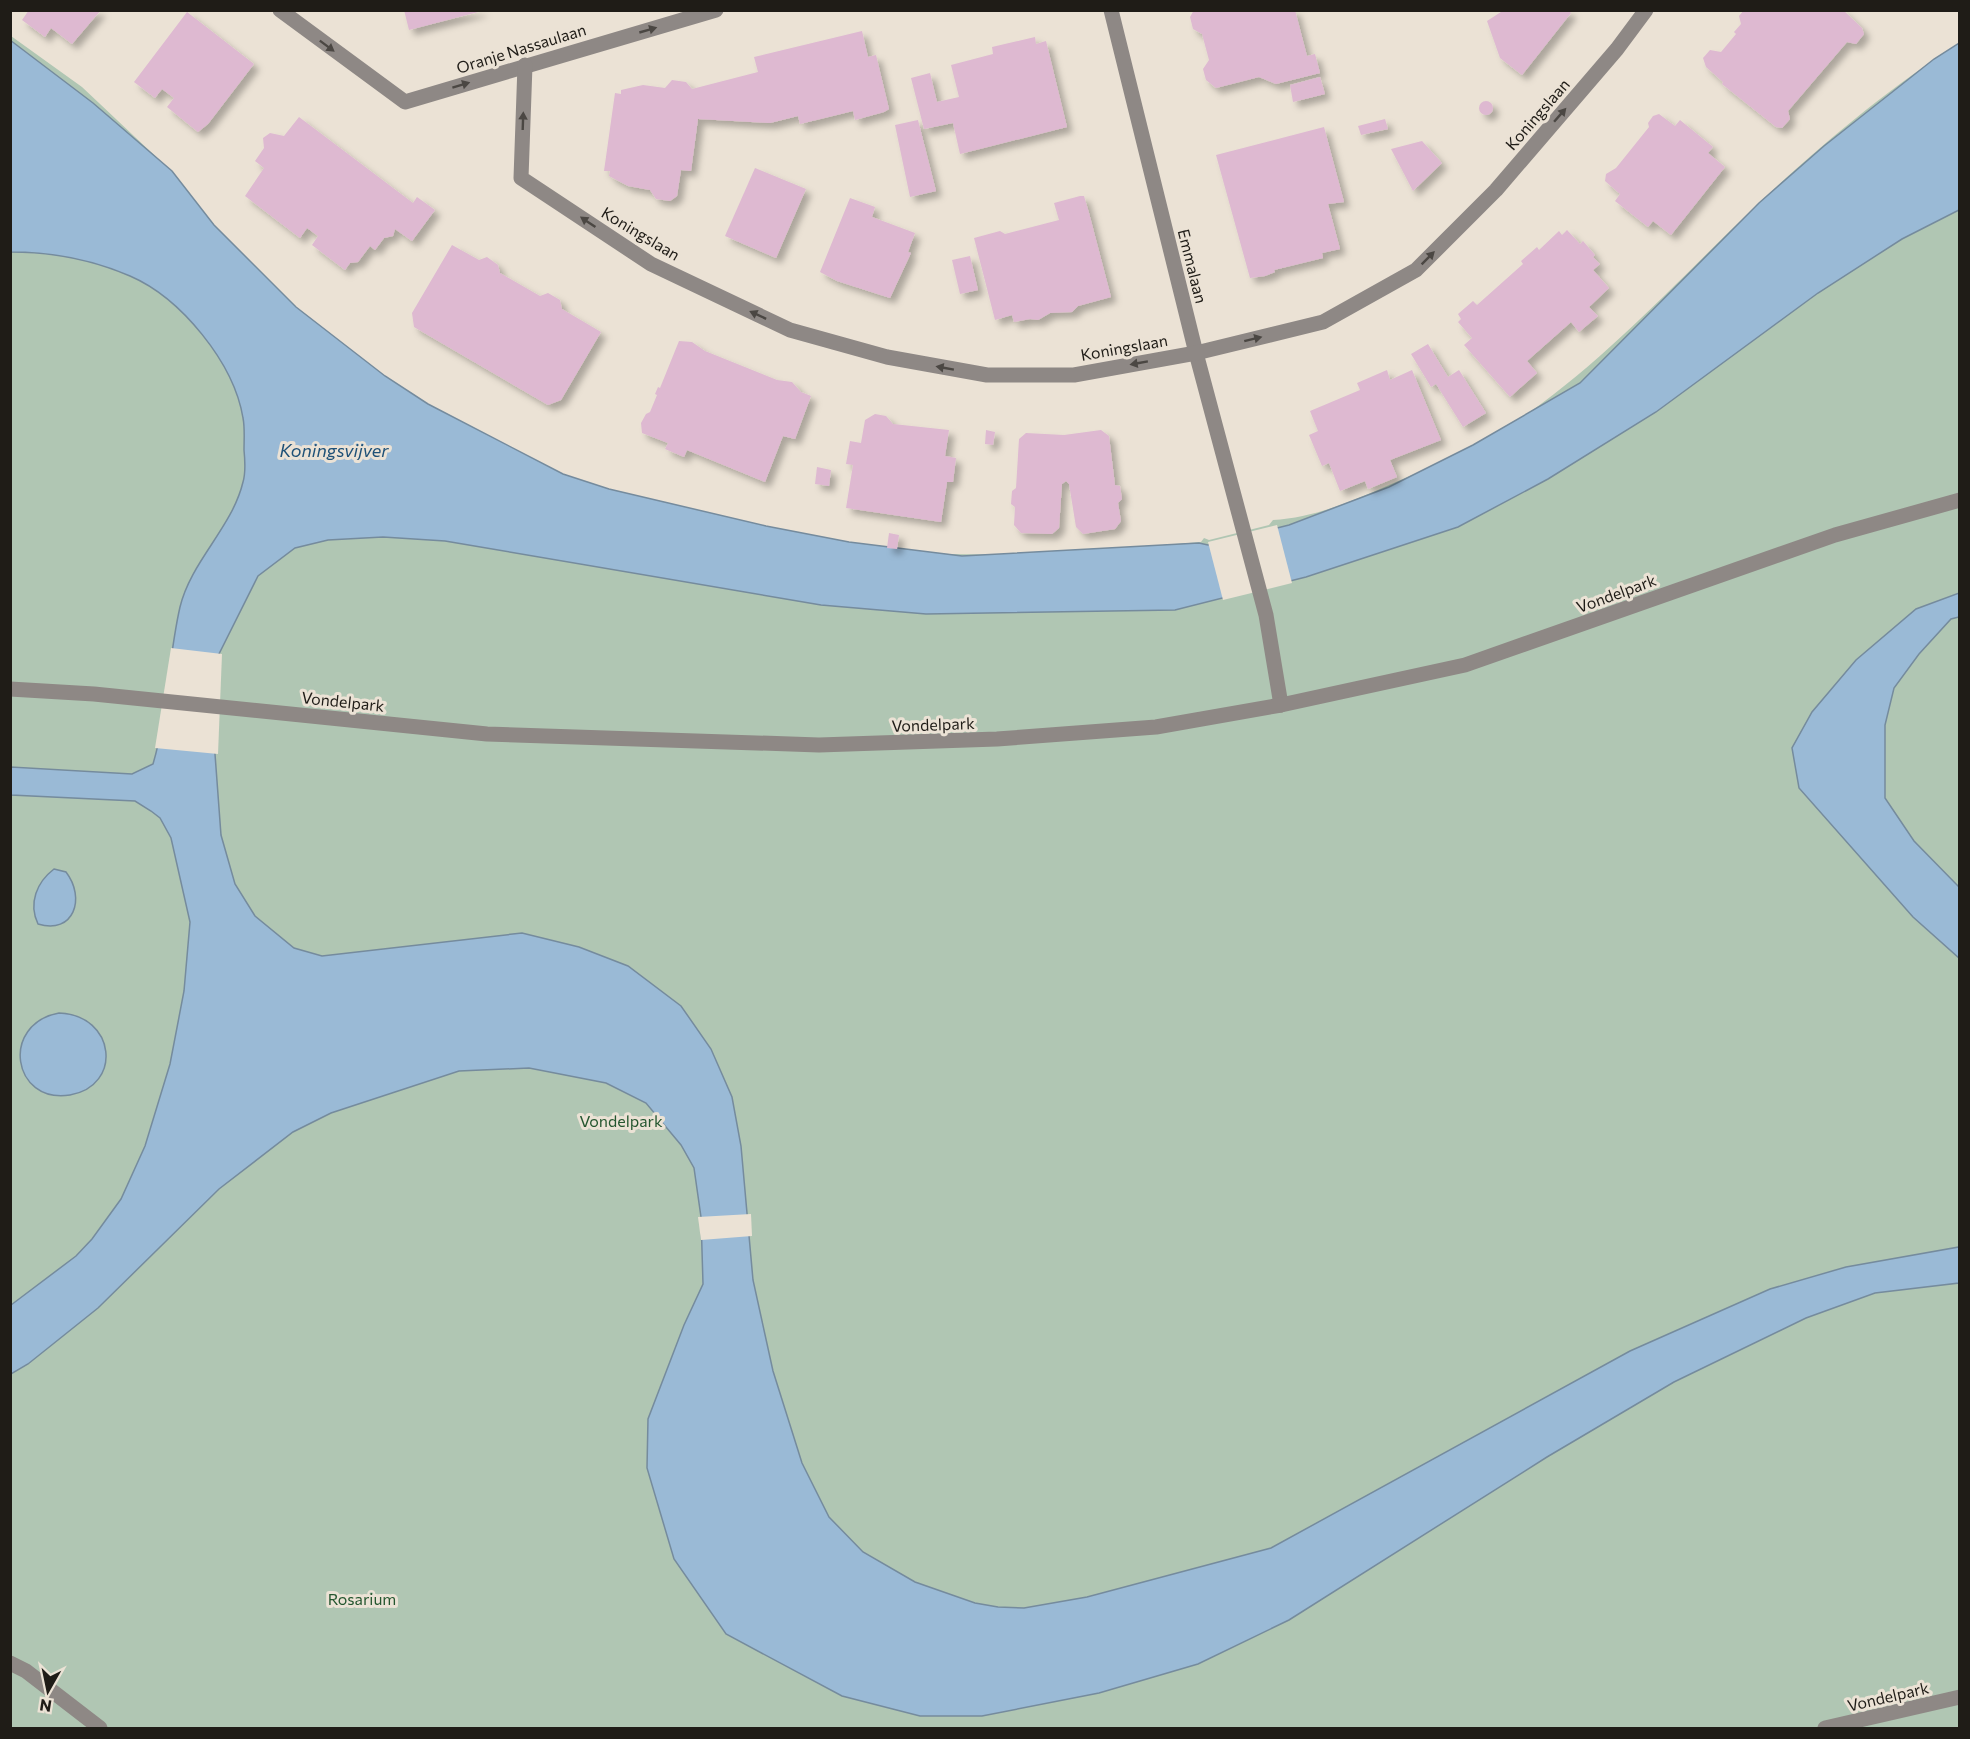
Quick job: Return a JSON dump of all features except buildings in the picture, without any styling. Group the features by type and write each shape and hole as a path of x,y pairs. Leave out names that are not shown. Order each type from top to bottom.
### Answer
{"street":[{"name":"Oranje Nassaulaan","path":"280,10 405,102 716,10"},
{"name":"Emmalaan","path":"1111,10 1196,353 1261,598 1281,705"},
{"name":"Koningslaan","path":"525,65 521,178 651,264 790,330 887,357 987,375 1074,375 1196,353 1323,322 1416,270 1496,190 1617,49 1646,10"},
{"name":"Vondelpark","path":"10,689 488,734 819,746 997,739 1156,727 1281,705 1466,665 1835,535 1959,500"},
{"path":"10,1663 26,1671 100,1728"},
{"name":"Vondelpark","path":"1825,1728 1959,1697"}],"green space":[{"name":"Vondelpark","path":"11,36 82,87 153,154 210,224 294,310 425,405 549,470 598,490 765,529 894,550 948,554 1036,555 1201,542 1204,538 1209,540 1269,525 1273,520 1303,516 1347,503 1480,443 1530,412 1591,364 1805,161 1880,99 1959,43 1959,1728 11,1728"}],"water":[{"name":"Koningsvijver","path":"10,40 93,103 172,171 214,225 296,307 385,376 428,404 563,474 609,489 766,526 849,542 962,556 1199,543 1208,545 1289,525 1389,487 1473,445 1580,383 1759,203 1824,146 1934,59 1959,43 1959,210 1902,239 1818,293 1656,412 1548,479 1458,527 1306,577 1175,610 926,614 821,605 445,541 383,537 328,540 295,548 258,576 219,654 215,754 221,835 235,884 255,916 294,948 322,956 522,933 579,947 628,966 681,1006 711,1049 732,1097 741,1146 753,1280 773,1371 802,1463 829,1517 863,1552 915,1582 975,1603 1024,1608 1087,1597 1271,1548 1630,1351 1770,1289 1846,1267 1959,1247 1959,1283 1875,1293 1806,1318 1674,1382 1547,1457 1289,1620 1198,1664 1099,1693 982,1716 920,1716 842,1696 726,1634 674,1559 647,1468 648,1419 684,1325 703,1284 701,1217 694,1168 681,1145 646,1103 606,1083 529,1068 459,1071 331,1113 293,1132 219,1189 98,1308 28,1364 11,1374 11,1305 76,1256 92,1239 121,1199 145,1146 170,1064 184,991 190,922 171,838 160,818 135,801 11,795 11,767 132,774 153,764 162,725 180,607 185,590 238,499 245,466 243,418 238,397 217,355 186,316 149,286 130,276 86,261 56,255 11,252"},
{"path":"1959,593 1959,617 1951,619 1919,654 1894,688 1885,725 1885,798 1914,841 1959,887 1959,958 1913,917 1799,788 1792,748 1812,712 1856,660 1916,609"},
{"path":"54,869 66,872 72,882 75,893 73,912 60,924 50,926 38,924 34,908 36,894 43,880"},
{"path":"59,1013 78,1017 92,1025 102,1037 106,1051 105,1066 99,1079 87,1089 70,1095 50,1095 36,1088 25,1076 21,1062 21,1046 28,1032 40,1020"}],"pier":[{"path":"1277,525 1292,583 1223,600 1208,542"},
{"path":"171,648 222,654 218,754 155,748"},
{"path":"751,1214 752,1236 701,1240 698,1217"}],"park label":[{"name":"Rosarium","path":"362,1598"}]}
